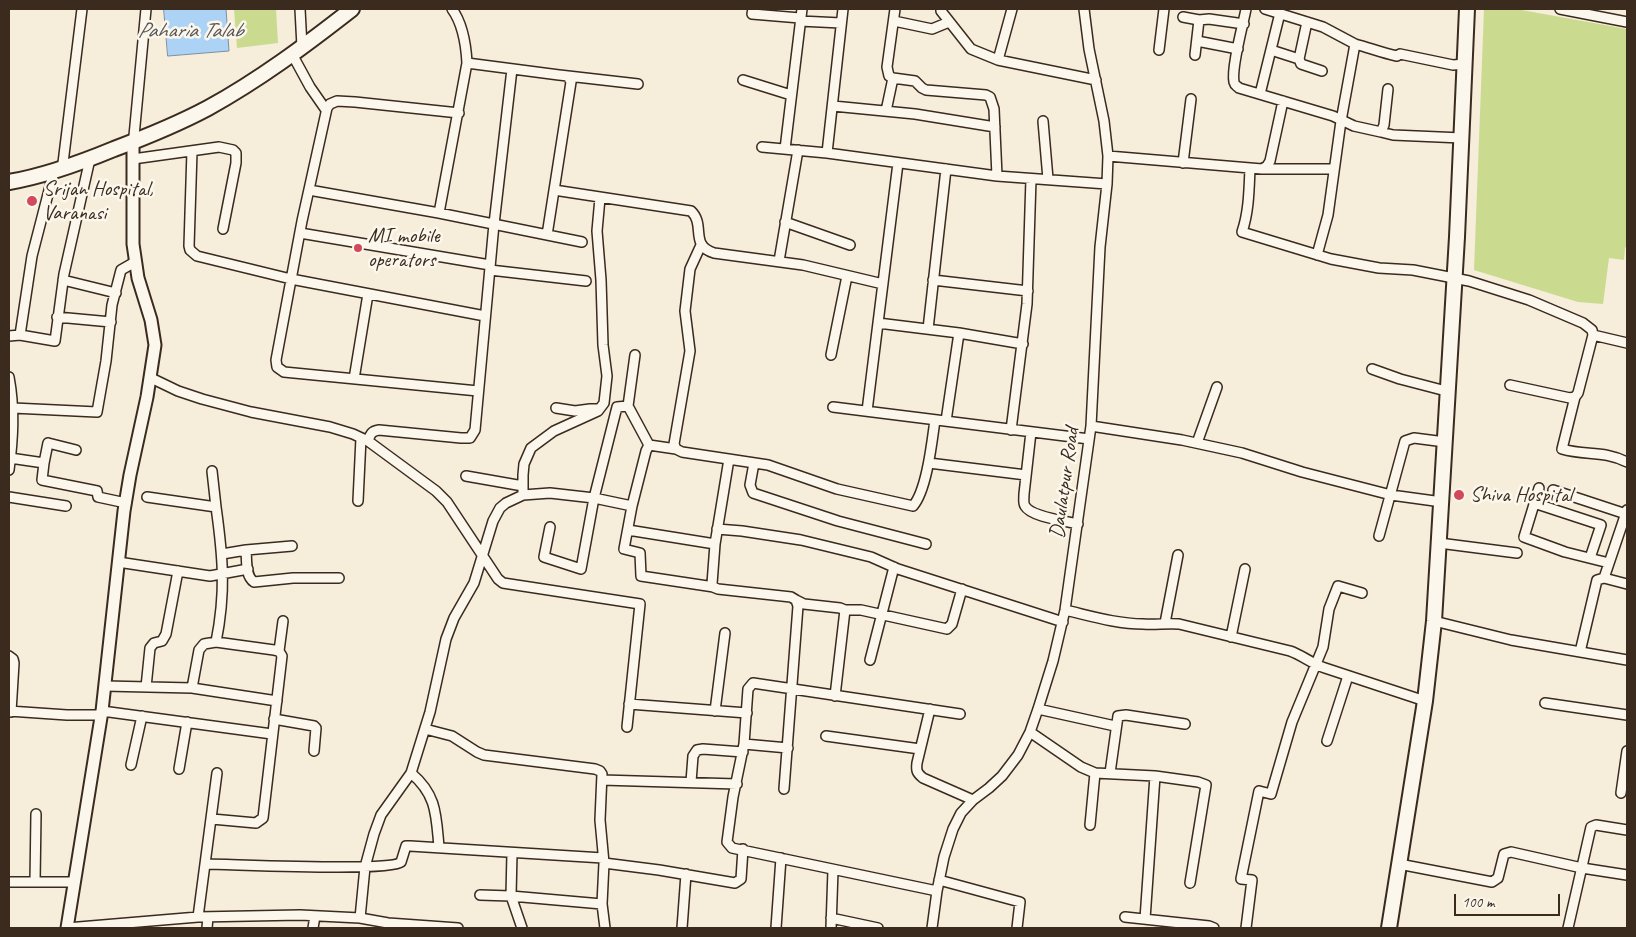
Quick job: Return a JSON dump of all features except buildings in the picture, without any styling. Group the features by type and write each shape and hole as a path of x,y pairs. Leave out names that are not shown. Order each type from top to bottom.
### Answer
{"highway":[{"path":"299,46 341,9"},
{"path":"9,182 90,159 206,109 262,75 299,46 352,9"},
{"path":"1389,928 1425,701 1434,621 1462,138 1467,9"},
{"path":"9,176 58,167 134,139"}],"main road":[{"path":"67,928 102,713 126,503 151,378 155,345 154,334 135,262 132,223 134,139"}],"street":[{"path":"20,335 32,256 58,167 82,9"},
{"path":"134,139 146,9"},
{"path":"300,9 299,46 310,87 326,110"},
{"path":"439,213 467,64 466,45 457,16 452,9"},
{"path":"753,9 752,14 801,16 841,23"},
{"path":"827,153 843,9"},
{"path":"895,9 887,72 889,76 915,81 926,90 986,95 992,100 997,176"},
{"path":"941,9 971,49 998,60 1096,80"},
{"path":"998,60 1012,9"},
{"name":"Daulatpur Road","path":"932,928 937,891 952,829 961,813 973,800 1002,776 1018,755 1030,732 1065,610 1091,426 1100,247 1108,156 1104,121 1084,9"},
{"path":"1159,50 1164,9"},
{"path":"1246,9 1234,80 1235,85 1239,88 1341,120 1354,126 1393,135 1462,138"},
{"path":"1265,9 1323,27 1355,44 1372,48 1377,52 1397,56 1400,54 1453,65 1465,64"},
{"path":"1560,9 1627,22"},
{"path":"1260,94 1280,13"},
{"path":"785,148 801,16"},
{"path":"1183,17 1244,24"},
{"path":"1195,55 1199,20"},
{"path":"894,21 932,29 949,22"},
{"path":"1299,60 1307,22"},
{"path":"1197,41 1238,50"},
{"path":"1317,255 1328,215 1341,120 1355,44"},
{"path":"1271,50 1299,60 1301,64 1322,71"},
{"path":"467,64 638,84"},
{"path":"358,501 364,440 374,431 470,438 475,430 494,224 512,69"},
{"path":"546,235 571,89 571,82 568,76"},
{"path":"886,110 889,88 893,78"},
{"path":"744,80 791,95"},
{"path":"1381,132 1384,125 1388,89"},
{"path":"1183,163 1191,99"},
{"path":"459,113 337,101 330,104 326,110 309,190 276,360 277,368 284,372 478,390"},
{"path":"1262,169 1268,166 1270,161 1283,101"},
{"path":"833,106 886,110 995,127"},
{"path":"1043,120 1048,179"},
{"path":"133,159 220,147 236,152 236,163 223,229"},
{"path":"762,147 827,153 997,176 1107,184"},
{"path":"779,261 798,150"},
{"path":"192,151 189,238 192,253 204,259 291,279 485,316"},
{"path":"1108,156 1262,169 1334,169"},
{"path":"9,336 20,335 55,341 63,280 90,159"},
{"path":"867,411 898,163"},
{"path":"1250,168 1248,206 1242,232 1331,259 1379,268 1426,272 1468,281 1530,300 1589,327 1593,335 1562,449 1582,453 1606,454 1627,462"},
{"path":"928,329 946,169"},
{"path":"1011,430 1028,291 1031,178"},
{"path":"309,190 439,213 582,242"},
{"path":"554,190 691,212 697,221 701,245 705,250 714,253 803,265 883,284"},
{"path":"523,490 524,464 531,448 554,431 599,410 604,403 606,376 603,354 601,280 597,231 600,198"},
{"path":"785,222 850,245"},
{"path":"300,233 490,268 586,281"},
{"path":"676,449 674,444 690,351 685,311 690,269 701,245"},
{"path":"12,404 97,412 116,293 122,270 135,262"},
{"path":"831,355 847,276"},
{"path":"63,280 116,293"},
{"path":"934,280 1028,291"},
{"path":"354,379 368,294"},
{"path":"57,317 110,322"},
{"path":"878,323 959,333 1023,344"},
{"path":"946,421 959,333"},
{"path":"1593,335 1627,343"},
{"path":"635,354 628,406 649,445"},
{"path":"1372,368 1413,383 1446,391"},
{"path":"9,377 13,438 9,470"},
{"path":"151,378 178,391 202,399 251,412 330,427 364,440 436,491 447,502 498,579 503,583 640,604 627,727"},
{"path":"1510,385 1570,398 1575,397"},
{"path":"1197,444 1217,387"},
{"path":"550,527 544,557 581,569 594,498 617,407 628,406"},
{"path":"833,407 1089,438"},
{"path":"556,408 575,411 599,410"},
{"path":"649,445 787,470 837,489 913,506 919,497 929,463 935,420"},
{"path":"1091,426 1242,453 1302,472 1391,494 1442,502"},
{"path":"1031,432 1024,504 1030,512 1078,524"},
{"path":"1379,536 1405,441 1414,438 1445,442"},
{"path":"76,450 48,443 42,480 97,491 98,497 126,503"},
{"path":"649,445 632,506 624,549 640,553 641,576 718,589 791,597 804,604 845,610 861,610 948,629 952,624 962,589"},
{"path":"10,458 44,463"},
{"path":"714,587 712,584 715,544 729,459"},
{"path":"754,463 750,485 753,493 838,521 926,544"},
{"path":"929,463 1026,475"},
{"path":"212,471 223,574 223,603 216,642"},
{"path":"466,476 523,490 594,498 632,506"},
{"path":"1539,488 1524,537 1557,550 1609,563"},
{"path":"360,918 368,851 380,815 411,773 425,729 446,639 454,618 474,583 482,555 500,508 523,490"},
{"path":"1553,490 1626,512 1604,578"},
{"path":"9,497 66,506"},
{"path":"147,497 216,507"},
{"path":"1534,503 1601,525 1590,558"},
{"path":"717,529 801,540 871,557 894,567 1063,622"},
{"path":"628,530 715,544"},
{"path":"1439,543 1517,554"},
{"path":"222,554 292,546"},
{"path":"246,550 250,580 254,582 292,578 339,578"},
{"path":"1165,623 1178,555"},
{"path":"118,562 210,576 248,569"},
{"path":"870,660 894,567"},
{"path":"1232,637 1245,569"},
{"path":"146,687 150,648 154,643 162,641 166,634 178,571"},
{"path":"1580,652 1597,580 1604,578 1627,584"},
{"path":"1246,928 1252,880 1241,879 1259,791 1271,794 1292,722 1317,666 1323,647 1329,609 1338,586 1362,593"},
{"path":"784,789 798,606 796,600"},
{"path":"835,696 845,610"},
{"path":"1065,610 1127,623 1179,624 1232,637 1295,653 1317,666 1425,701"},
{"path":"212,819 256,823 263,818 282,656 279,652 282,621"},
{"path":"1434,621 1511,640 1627,660"},
{"path":"715,711 725,633"},
{"path":"192,688 199,650 204,644 216,642 279,652"},
{"path":"9,656 13,659 14,663 10,711 68,715 102,713 142,716 272,734"},
{"path":"1327,741 1348,676"},
{"path":"937,891 732,848 727,842 733,797 744,748 748,689 753,683 960,714"},
{"path":"105,686 192,688 277,701"},
{"path":"1545,703 1627,715"},
{"path":"629,704 747,713"},
{"path":"930,709 916,770 923,778 973,800"},
{"path":"1038,709 1115,726"},
{"path":"1110,773 1116,718 1120,715 1185,724"},
{"path":"131,765 142,716"},
{"path":"274,719 314,726 317,732 314,751"},
{"path":"179,769 187,722"},
{"path":"425,729 452,736 484,755 600,771 602,780 600,820 603,860 602,904 605,928"},
{"path":"1030,732 1081,768 1095,773 1155,776 1198,782 1206,785 1190,883"},
{"path":"826,736 920,749"},
{"path":"691,782 694,756 697,750 788,748"},
{"path":"1621,793 1627,751"},
{"path":"198,917 217,773"},
{"path":"411,773 424,785 431,797 436,814 439,846"},
{"path":"1090,825 1095,773"},
{"path":"1145,920 1155,776"},
{"path":"602,780 737,784"},
{"path":"35,882 36,814"},
{"path":"1568,928 1591,827 1596,825 1627,830"},
{"path":"205,864 366,867 398,865 401,862 406,846 439,846 603,860 735,883 739,882 742,875 743,850"},
{"path":"512,852 511,896 522,928"},
{"path":"1399,864 1492,882 1498,878 1502,858 1506,852 1582,868 1627,875"},
{"path":"776,928 781,858"},
{"path":"830,928 833,870"},
{"path":"682,928 686,874"},
{"path":"940,880 1020,902 1017,928"},
{"path":"9,882 74,882"},
{"path":"480,895 602,904"},
{"path":"67,928 198,917 315,916 360,918 388,925 458,928"},
{"path":"313,928 315,916"},
{"path":"207,928 208,917"},
{"path":"227,917 227,928"},
{"path":"1125,917 1214,928"},
{"path":"831,918 878,928"}],"green space":[{"path":"234,9 276,9 278,43 237,48"},
{"path":"1484,9 1516,9 1627,29 1627,245 1624,260 1609,258 1603,304 1578,302 1474,270"}],"water":[{"name":"Paharia Talab","path":"164,9 226,9 229,51 168,56"}],"place":[{"name":"Srijan Hospital, Varanasi","path":"32,201"},
{"name":"MI mobile operators","path":"358,248"},
{"name":"Shiva Hospital","path":"1459,495"}]}
